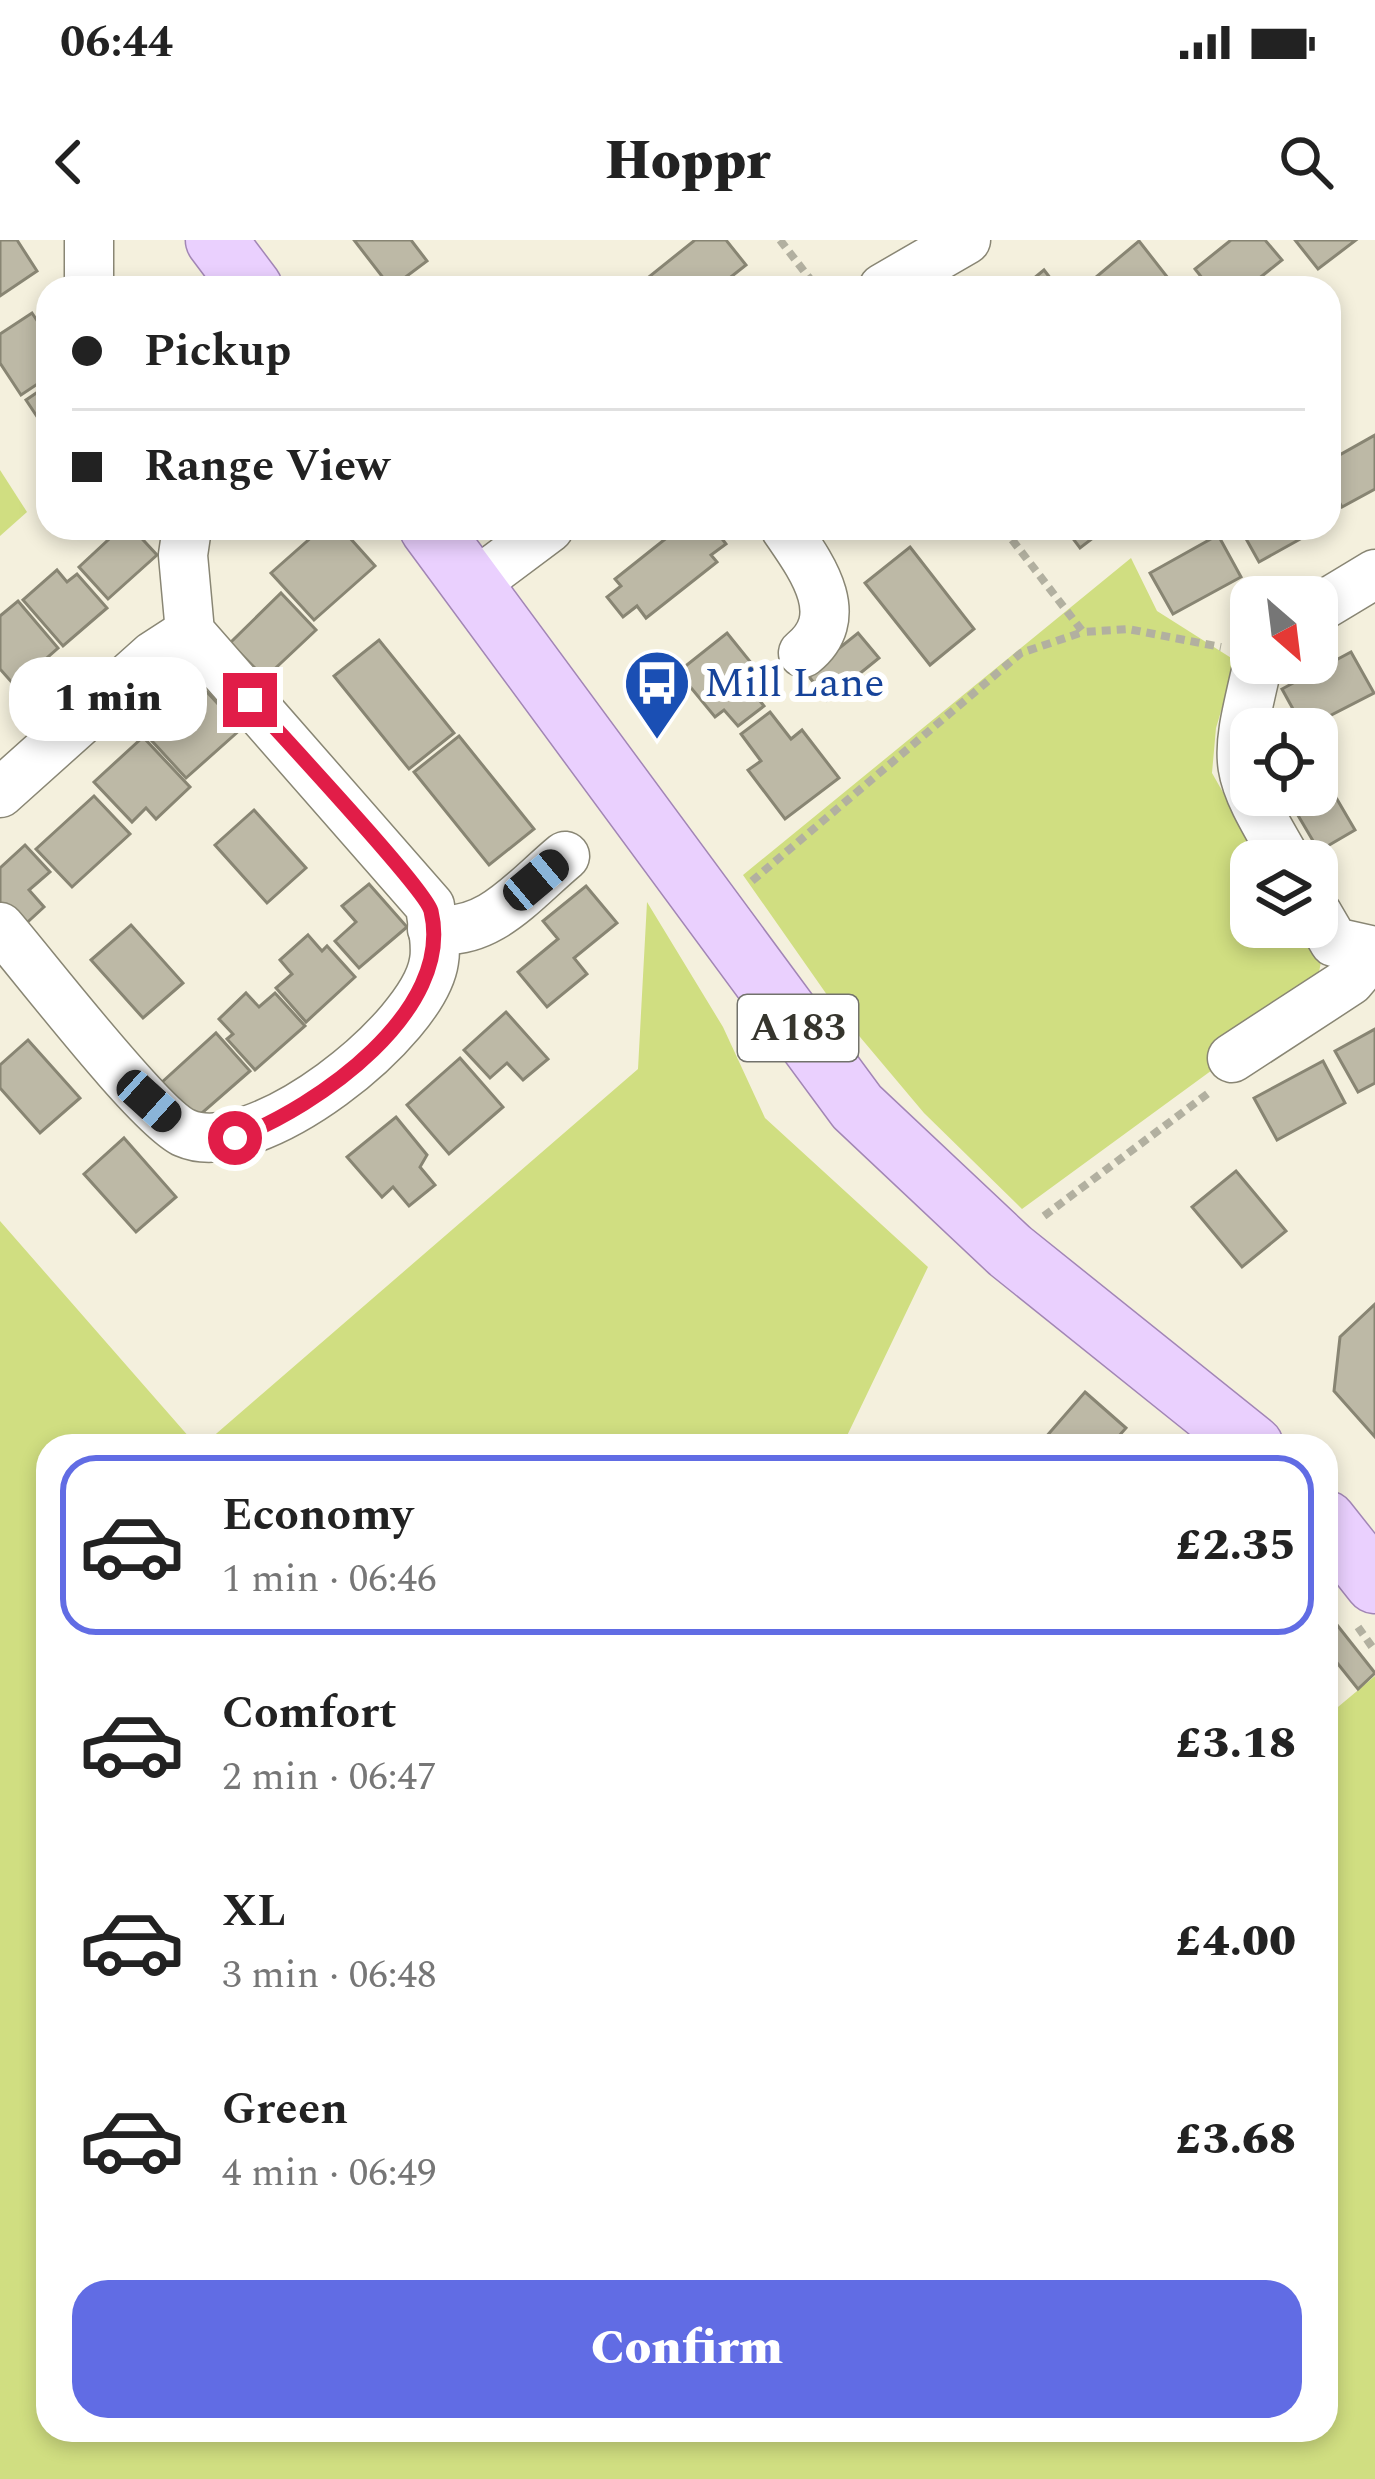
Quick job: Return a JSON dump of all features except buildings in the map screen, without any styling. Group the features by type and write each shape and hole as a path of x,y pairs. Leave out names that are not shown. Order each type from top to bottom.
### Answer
{"main road":[{"path":"216,240 243,276"},
{"name":"A183","path":"439,540 857,1107 1010,1251 1238,1434"},
{"path":"1338,1536 1375,1583"}],"street":[{"path":"88,240 89,276"},
{"path":"904,276 966,240"},
{"path":"185,540 190,632 431,918 457,933 480,927 565,856"},
{"path":"473,585 533,540"},
{"path":"793,540 820,580 826,621 817,642 803,653"},
{"path":"1338,596 1375,574"},
{"path":"0,793 153,656 190,632"},
{"path":"1243,684 1240,772 1276,840"},
{"path":"0,927 173,1123 185,1133 235,1138 269,1125 339,1078 406,1016 434,963 431,918"},
{"path":"1232,1058 1350,981 1375,951 1338,943"}],"path":[{"path":"780,240 808,276"},
{"path":"1012,540 1083,632"},
{"path":"714,913 1021,653 1083,632 1175,635 1230,652"},
{"path":"1010,1251 1042,1217 1229,1078 1232,1058"}],"green space":[{"path":"0,470 27,512 0,536"},
{"path":"1131,558 1157,611 1230,657 1230,681 1216,728 1212,773 1230,805 1230,816 1236,816 1250,840 1230,840 1230,948 1314,948 1321,962 1318,977 1210,1047 1219,1065 1022,1209 924,1113 839,1012 743,875"},
{"path":"647,902 723,1027 765,1118 928,1267 848,1434 216,1434 638,1069"},
{"path":"0,1221 186,1434 36,1434 36,2442 1338,2442 1338,1707 1375,1676 1375,2479 0,2479"}],"place":[{"name":"Mill Lane","path":"657,742"}],"route":[{"path":"235,1138 269,1125 339,1078 406,1016 434,963 430,906 250,700"}]}
